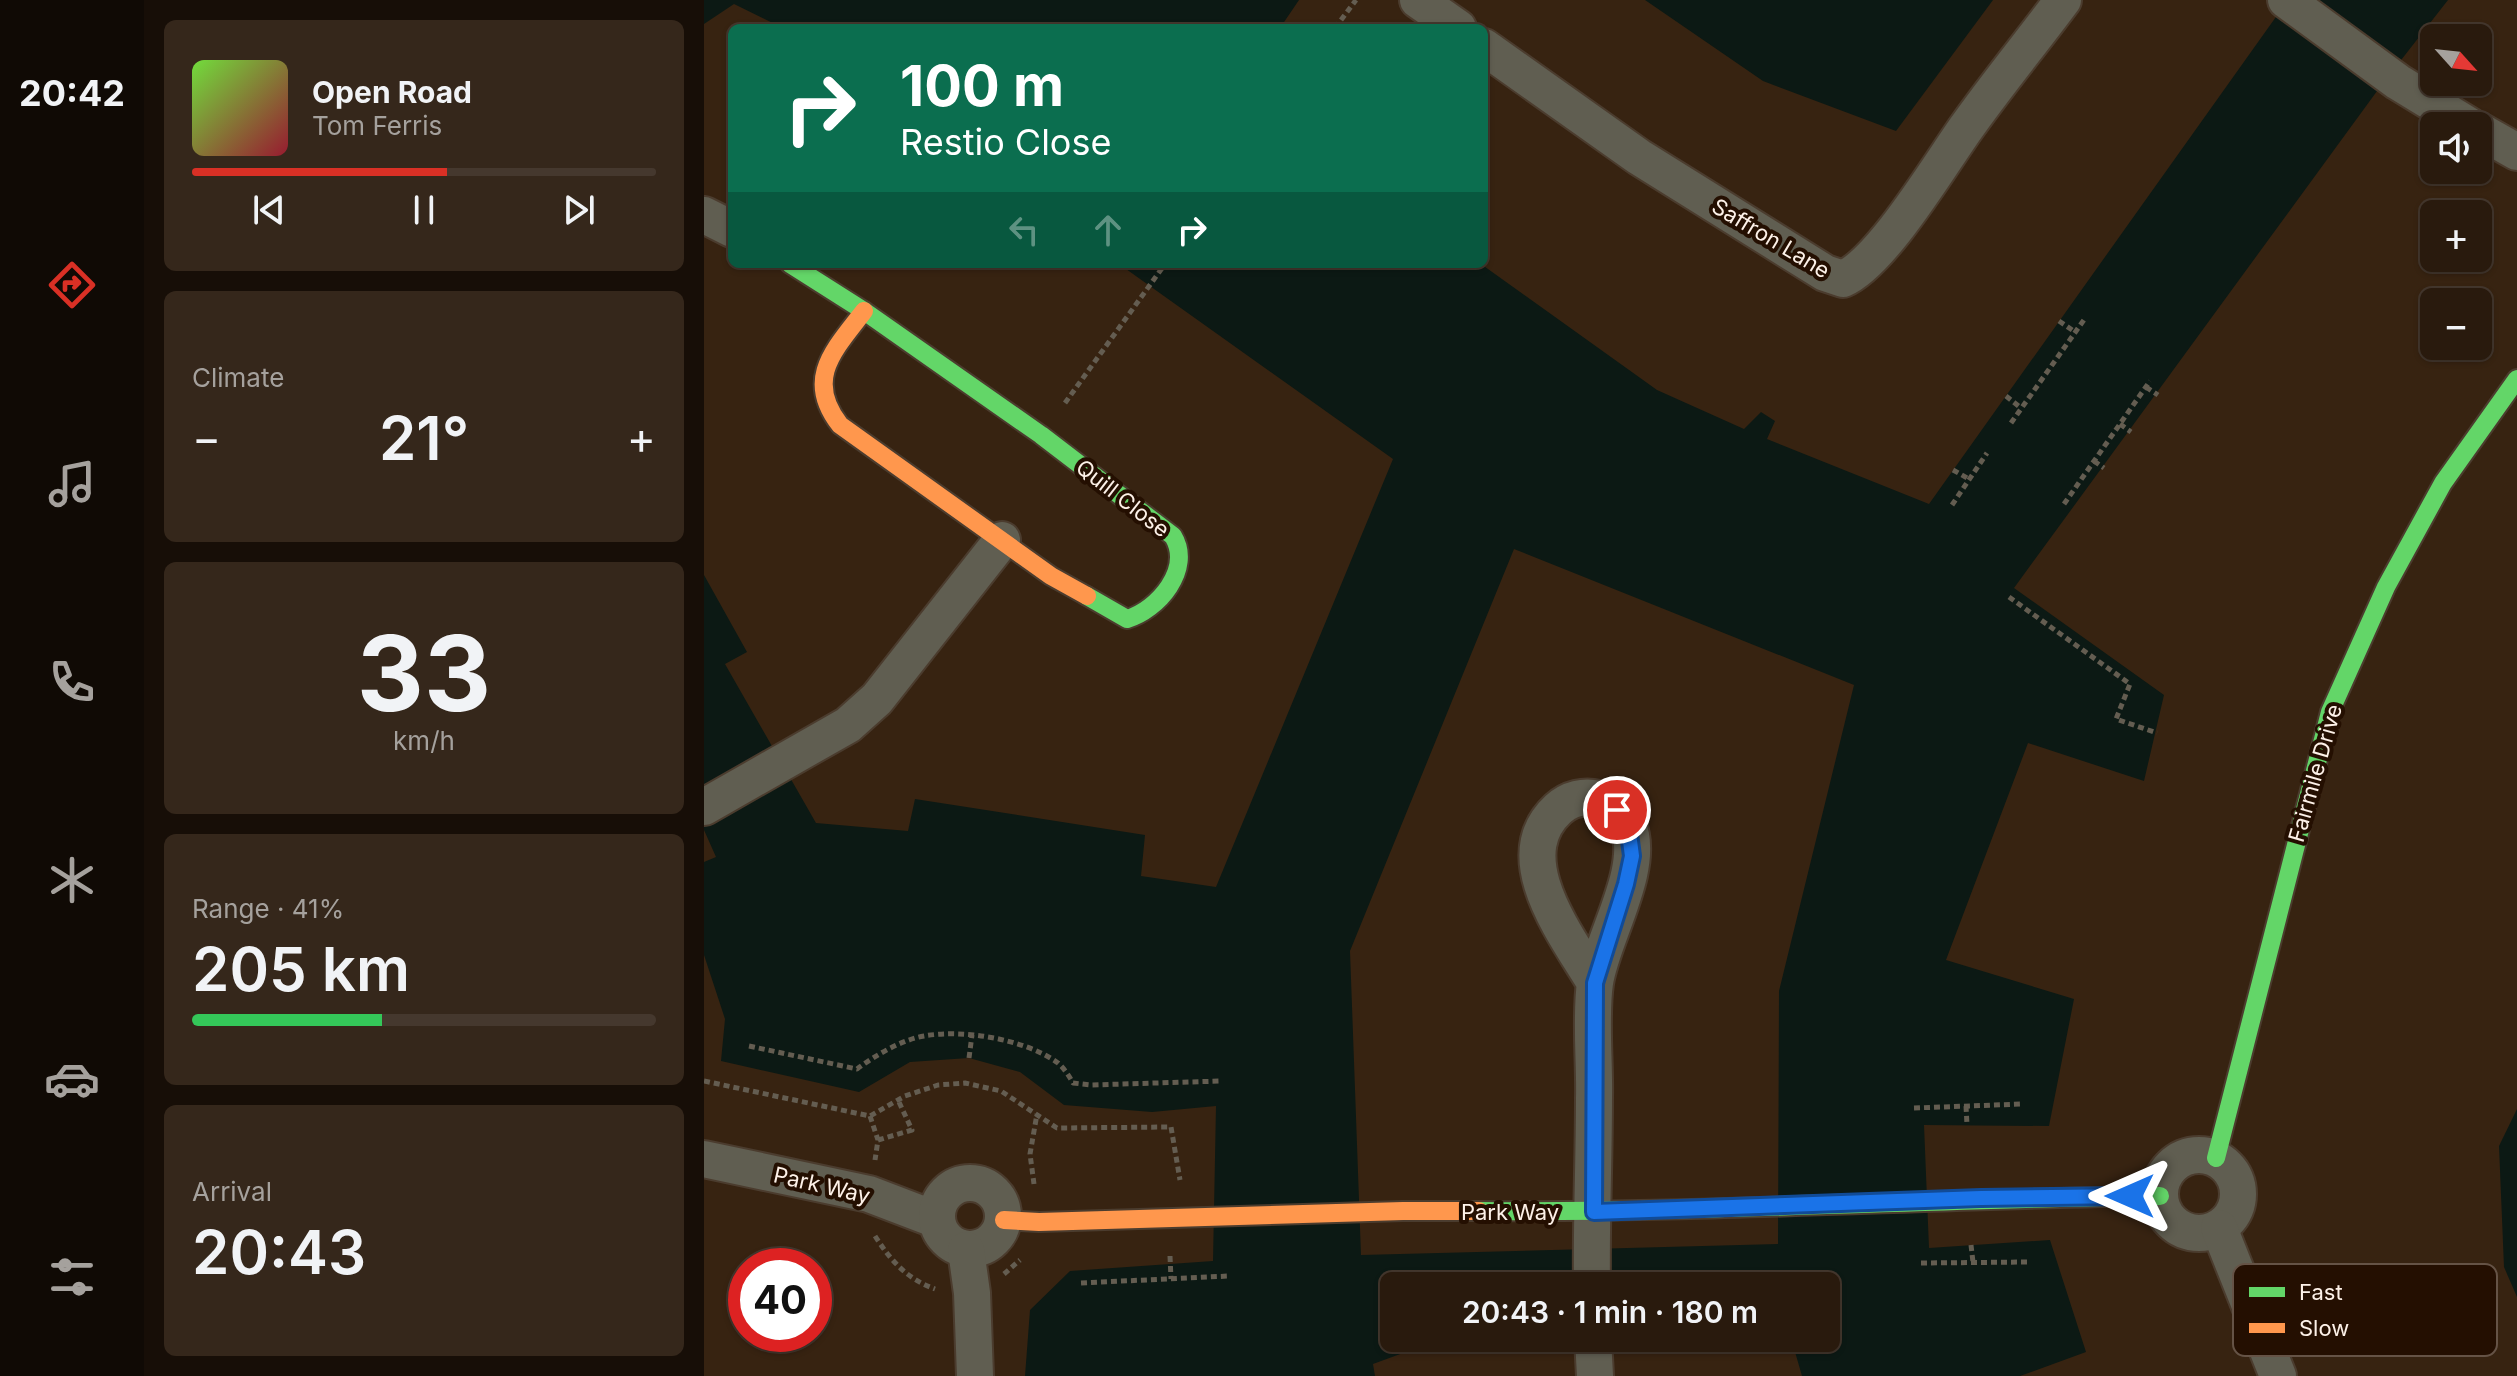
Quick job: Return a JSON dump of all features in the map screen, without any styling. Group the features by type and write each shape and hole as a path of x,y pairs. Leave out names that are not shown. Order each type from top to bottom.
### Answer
{"street":[{"path":"1418,0 1452,24"},
{"name":"Saffron Lane","path":"1488,50 1639,157 1811,265 1843,279 1858,273 1886,241 2063,0"},
{"path":"2286,0 2398,82 2447,112"},
{"path":"2492,138 2517,152"},
{"path":"704,215 728,227"},
{"name":"Quill Close","path":"796,268 864,311 1041,435 1169,530 1178,543 1180,557 1177,571 1166,590 1146,612 1137,618 1127,619 1051,576 840,425 822,394 826,372 835,348 864,311"},
{"name":"Fairmile Drive","path":"2216,1158 2330,712 2386,587 2443,483 2517,379"},
{"path":"704,807 848,725 877,699 1002,540"},
{"path":"1592,1272 1595,983"},
{"path":"2200,1154 2216,1158 2228,1166 2236,1178 2236,1206 2229,1219 2219,1228 2203,1233 2188,1232 2174,1224 2164,1211 2160,1196 2162,1180 2171,1166 2184,1157 2200,1154"},
{"name":"Park Way","path":"704,1159 869,1194 937,1220"},
{"path":"970,1184 990,1190 997,1198 1004,1220 990,1242 983,1247 966,1250 946,1240 937,1220 941,1198 959,1185 970,1184"},
{"name":"Park Way","path":"1004,1220 1039,1222 1403,1211 1592,1225 1759,1207 1981,1198 2160,1196"},
{"path":"2219,1228 2233,1264"},
{"path":"966,1250 972,1293 975,1376"},
{"path":"2270,1356 2278,1376"}],"path":[{"path":"1338,24 1356,0"},
{"path":"1041,435 1162,268"},
{"path":"2011,423 2086,317"},
{"path":"2059,321 2075,332"},
{"path":"2064,504 2148,384 2158,395"},
{"path":"2006,396 2021,408"},
{"path":"2120,424 2131,432"},
{"path":"1952,505 1987,453"},
{"path":"2094,461 2104,468"},
{"path":"1953,470 1969,479"},
{"path":"2009,597 2130,684 2116,719 2157,733"},
{"path":"749,1046 857,1069 870,1059 921,1037 951,1033 1005,1040 1037,1053 1059,1064 1073,1083 1221,1081"},
{"path":"969,1058 972,1035"},
{"path":"704,1081 870,1116 898,1100 938,1085 965,1083 1001,1091 1057,1128 1171,1127 1187,1217 1177,1239 1169,1240 1171,1279"},
{"path":"870,1116 878,1140 912,1130 898,1100"},
{"path":"1914,1108 2021,1104"},
{"path":"1966,1106 1967,1125"},
{"path":"1037,1114 1030,1154 1039,1222"},
{"path":"1971,1245 1973,1262"},
{"path":"1921,1263 2028,1262"},
{"path":"1081,1283 1229,1276"}],"shaded area":[{"path":"704,0 1299,0 1283,24 775,24 734,4 704,24"},
{"path":"1645,0 1993,0 1896,131 1763,81"},
{"path":"2288,0 2448,0 2429,24 2420,24 2420,36 2014,588 2164,695 2144,781 2028,743 1946,960 2074,999 2049,1126 1924,1125 1929,1248 2050,1240 2086,1352 2020,1376 1802,1376 1795,1352 1840,1352 1840,1272 1380,1272 1380,1352 1406,1352 1373,1364 1375,1376 1025,1376 1030,1310 1070,1271 1213,1261 1216,1106 1152,1112 1064,1105 1020,1072 969,1058 910,1062 859,1092 721,1061 725,1019 704,955 704,862 716,857 704,830 704,575 747,652 725,664 816,823 908,831 915,799 1145,835 1141,876 1216,887 1393,459 1125,268 1487,268 1657,390 1744,429 1761,412 1775,421 1767,439 1929,504","holes":["1514,549 1854,685 1779,991 1778,1244 1361,1255 1350,951"]},
{"path":"2517,1109 2517,1297 2504,1267 2499,1146"}],"traffic: fast":[{"path":"796,268 864,311 1041,435 1173,536 1179,562 1169,586 1150,607 1127,619 1087,596"},
{"path":"2216,1158 2330,712 2386,587 2443,483 2517,379"},
{"path":"1479,1211 1649,1210 2160,1196"}],"traffic: slow":[{"path":"864,311 834,352 824,379 829,408 840,425 1051,576 1087,596"},
{"path":"1004,1220 1039,1222 1479,1211"}],"route":[{"path":"1617,810 1628,826 1632,856 1595,983 1594,1212 1981,1198 2130,1196"}]}
